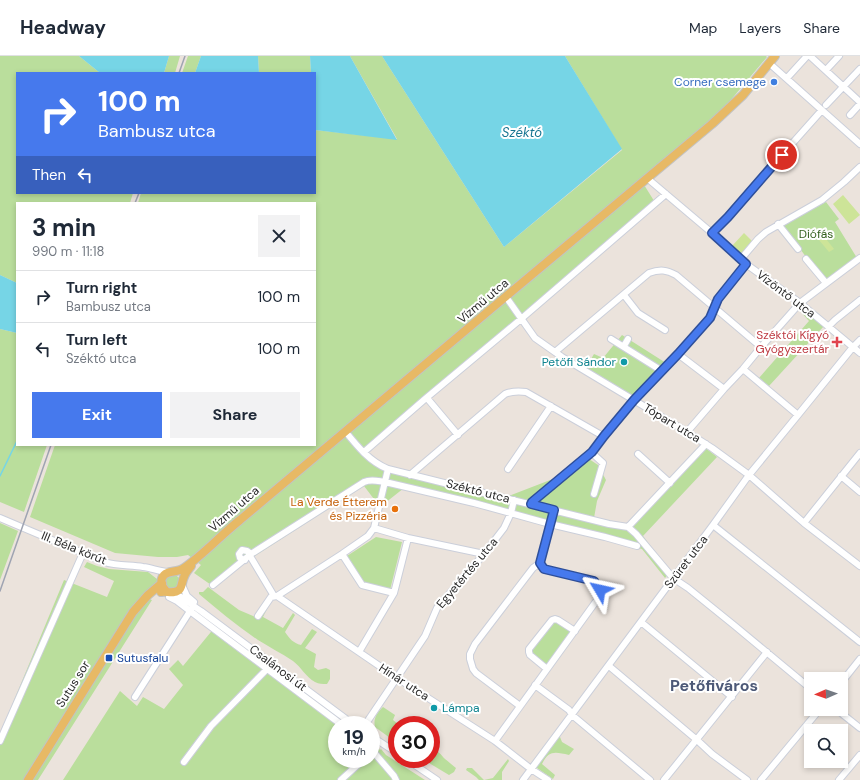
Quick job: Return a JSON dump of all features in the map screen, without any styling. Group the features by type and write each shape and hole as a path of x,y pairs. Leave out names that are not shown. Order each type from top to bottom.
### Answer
{"main road":[{"name":"Vízmű utca","path":"199,556 225,532 712,124 743,95 775,56"},
{"path":"169,594 163,588 162,581 166,573 182,569 199,556"},
{"path":"142,603 160,592 169,594 178,591 186,573 199,556"},
{"path":"173,572 180,575 182,582"},
{"name":"Sutus sor","path":"28,780 133,612 162,581"}],"street":[{"path":"787,78 808,56 826,70 860,103 850,115"},
{"path":"826,70 839,56"},
{"path":"769,63 824,107 860,144"},
{"path":"712,233 728,217 860,68"},
{"path":"531,504 592,452 634,400 710,318 718,299 758,239 778,224 822,200 860,167"},
{"name":"Vízöntő utca","path":"647,178 743,261 800,303 860,353"},
{"path":"364,452 666,194"},
{"path":"778,224 798,249"},
{"path":"687,432 724,389 743,370 800,303 860,258"},
{"path":"806,259 826,284"},
{"path":"555,352 649,273 663,270 670,271 676,275 761,347"},
{"path":"624,295 638,313 665,330"},
{"name":"Tópart utca","path":"506,297 535,338 555,352 706,444 749,474 804,523 860,566"},
{"path":"829,326 834,320 860,300"},
{"path":"611,339 662,370"},
{"path":"624,346 628,340"},
{"name":"Szüret utca","path":"523,780 713,526 749,474 860,340"},
{"path":"678,354 724,389"},
{"path":"743,370 798,415"},
{"path":"410,475 505,394 510,392 526,392 604,436"},
{"path":"427,398 458,434"},
{"path":"508,468 551,406"},
{"name":"Széktó utca","path":"345,431 364,452 378,464 388,469 608,524 628,527"},
{"path":"706,444 628,527 636,534 673,578 688,588 804,683"},
{"path":"592,452 603,464 594,494"},
{"path":"804,523 860,453"},
{"path":"638,454 670,483"},
{"path":"258,616 271,597 275,596 342,554 368,536 374,528 388,469"},
{"path":"841,476 860,492"},
{"path":"213,585 248,557 364,482 373,480 385,482"},
{"name":"Széktó utca","path":"385,482 474,503 637,546"},
{"name":"Egyetértés utca","path":"371,716 425,636 437,608 484,554 504,528 511,513 514,500"},
{"path":"520,706 476,673 471,665 470,654 475,644 512,595 533,568 540,563 554,510"},
{"name":"III. Béla körút","path":"0,518 108,563 173,572"},
{"path":"605,537 608,524"},
{"path":"713,526 860,642"},
{"path":"374,528 408,538 484,554"},
{"path":"359,652 394,593 408,538"},
{"path":"0,741 83,553"},
{"path":"342,554 362,585 394,593"},
{"path":"248,557 275,596"},
{"path":"495,741 575,631 598,598 600,592 594,581 544,569 540,563"},
{"path":"150,568 162,581"},
{"name":"Csalánosi út","path":"182,582 187,596 201,611 342,716"},
{"name":"Csalánosi út","path":"169,594 181,596 192,609 201,611"},
{"name":"Hínár utca","path":"275,596 397,678 495,741 531,769 548,780"},
{"path":"135,697 192,609 267,669 330,716"},
{"path":"547,669 530,655 529,649 552,620 558,620 575,631"},
{"path":"641,622 732,697"},
{"path":"664,780 767,652"},
{"path":"848,674 860,659"},
{"path":"184,762 212,726 272,664"},
{"path":"609,666 712,754 747,780"},
{"path":"535,685 569,710 572,715 650,780"},
{"path":"761,780 814,716"},
{"path":"845,716 860,728"},
{"path":"382,743 388,747"},
{"path":"839,780 860,755"},
{"path":"380,760 396,780"},
{"path":"341,780 354,768"},
{"path":"420,768 438,780"}],"green space":[{"path":"0,56 79,56 99,72 16,72 16,194 133,194 130,202 16,202 16,283 0,275"},
{"path":"169,56 180,56 175,72 164,72"},
{"path":"188,56 201,56 195,72 182,72"},
{"path":"258,56 310,56 311,72 259,72"},
{"path":"350,56 382,56 504,247 622,150 565,56 767,57 714,120 641,180 656,204 535,303 363,450 387,467 506,497 558,477 586,457 598,465 606,480 597,501 594,518 627,524 703,446 717,457 643,536 670,572 665,578 642,549 404,488 380,507 364,486 239,566 214,587 194,573 201,565 188,555 177,557 158,557 115,553 30,517 55,446 316,446 316,202 138,202 141,194 316,194 316,130 397,139"},
{"path":"843,195 860,215 849,224 833,204"},
{"name":"Diófás","path":"826,202 839,219 835,222 857,258 825,282 782,225"},
{"path":"819,230 834,249 829,252 814,234"},
{"path":"744,233 752,241 741,254 732,246"},
{"path":"801,308 824,326 769,386 759,378 809,321 799,310"},
{"path":"0,329 16,333 16,446 47,446 24,512 0,502"},
{"path":"622,335 666,363 633,397 585,369 594,354 603,358"},
{"path":"0,523 18,531 0,580"},
{"path":"376,537 402,542 390,590 364,583 347,556"},
{"path":"87,562 109,569 148,572 157,579 157,585 146,598 152,600 38,780 0,780 0,734 64,580 107,597 114,581 84,567"},
{"path":"176,575 179,578 180,583 175,590 166,588 165,577"},
{"path":"208,587 239,610 258,618 267,605 268,607 263,617 283,628 293,613 295,615 285,632 298,644 301,645 312,629 317,632 305,648 316,654 314,667 318,670 326,668 330,670 330,679 327,684 318,683 312,680 293,661 258,640 220,612 199,594 199,592 203,592"},
{"path":"552,622 558,623 570,631 570,634 545,666 532,655 531,650"},
{"path":"215,627 338,716 328,716 328,768 380,768 381,749 388,756 388,768 406,768 425,780 63,780 120,691 137,706 143,697 164,709 183,685 169,669 178,660 183,666"},
{"path":"383,707 395,715 388,716 388,736 380,731 380,716 376,716"},
{"path":"557,737 560,737 562,742 574,749 569,755 553,753 547,756 542,764 555,775 553,779 537,768 536,765"},
{"path":"440,754 456,768 454,772 449,775 437,768 440,768"},
{"path":"508,759 509,761 502,772 502,780 484,780 493,778"},
{"path":"467,768 472,768 484,780 479,780 466,770"}],"water":[{"path":"79,56 169,56 164,72 99,72"},
{"path":"201,56 258,56 259,72 195,72"},
{"path":"310,56 350,56 397,140 316,130 316,72 311,72"},
{"name":"Széktó","path":"382,56 565,56 622,149 504,247"},
{"path":"0,275 16,283 16,333 0,329"}],"waterway":[{"path":"0,476 16,443"}],"railway":[{"path":"179,72 185,56"},
{"path":"135,202 139,194"},
{"path":"0,591 51,446"}],"place":[{"name":"Corner csemege","path":"774,82"},
{"name":"Széktói Kígyó Gyógyszertár","path":"837,342"},
{"name":"Petőfi Sándor","path":"624,362"},
{"name":"La Verde Étterem és Pizzéria","path":"395,509"},
{"name":"Sutusfalu","path":"109,658"},
{"name":"Lámpa","path":"434,708"}],"district":[{"name":"Petőfiváros","path":"714,685"}],"route":[{"path":"600,590 594,581 544,569 540,563 554,510 531,504 592,452 634,400 710,318 718,299 746,264 712,233 728,217 782,155"}]}
